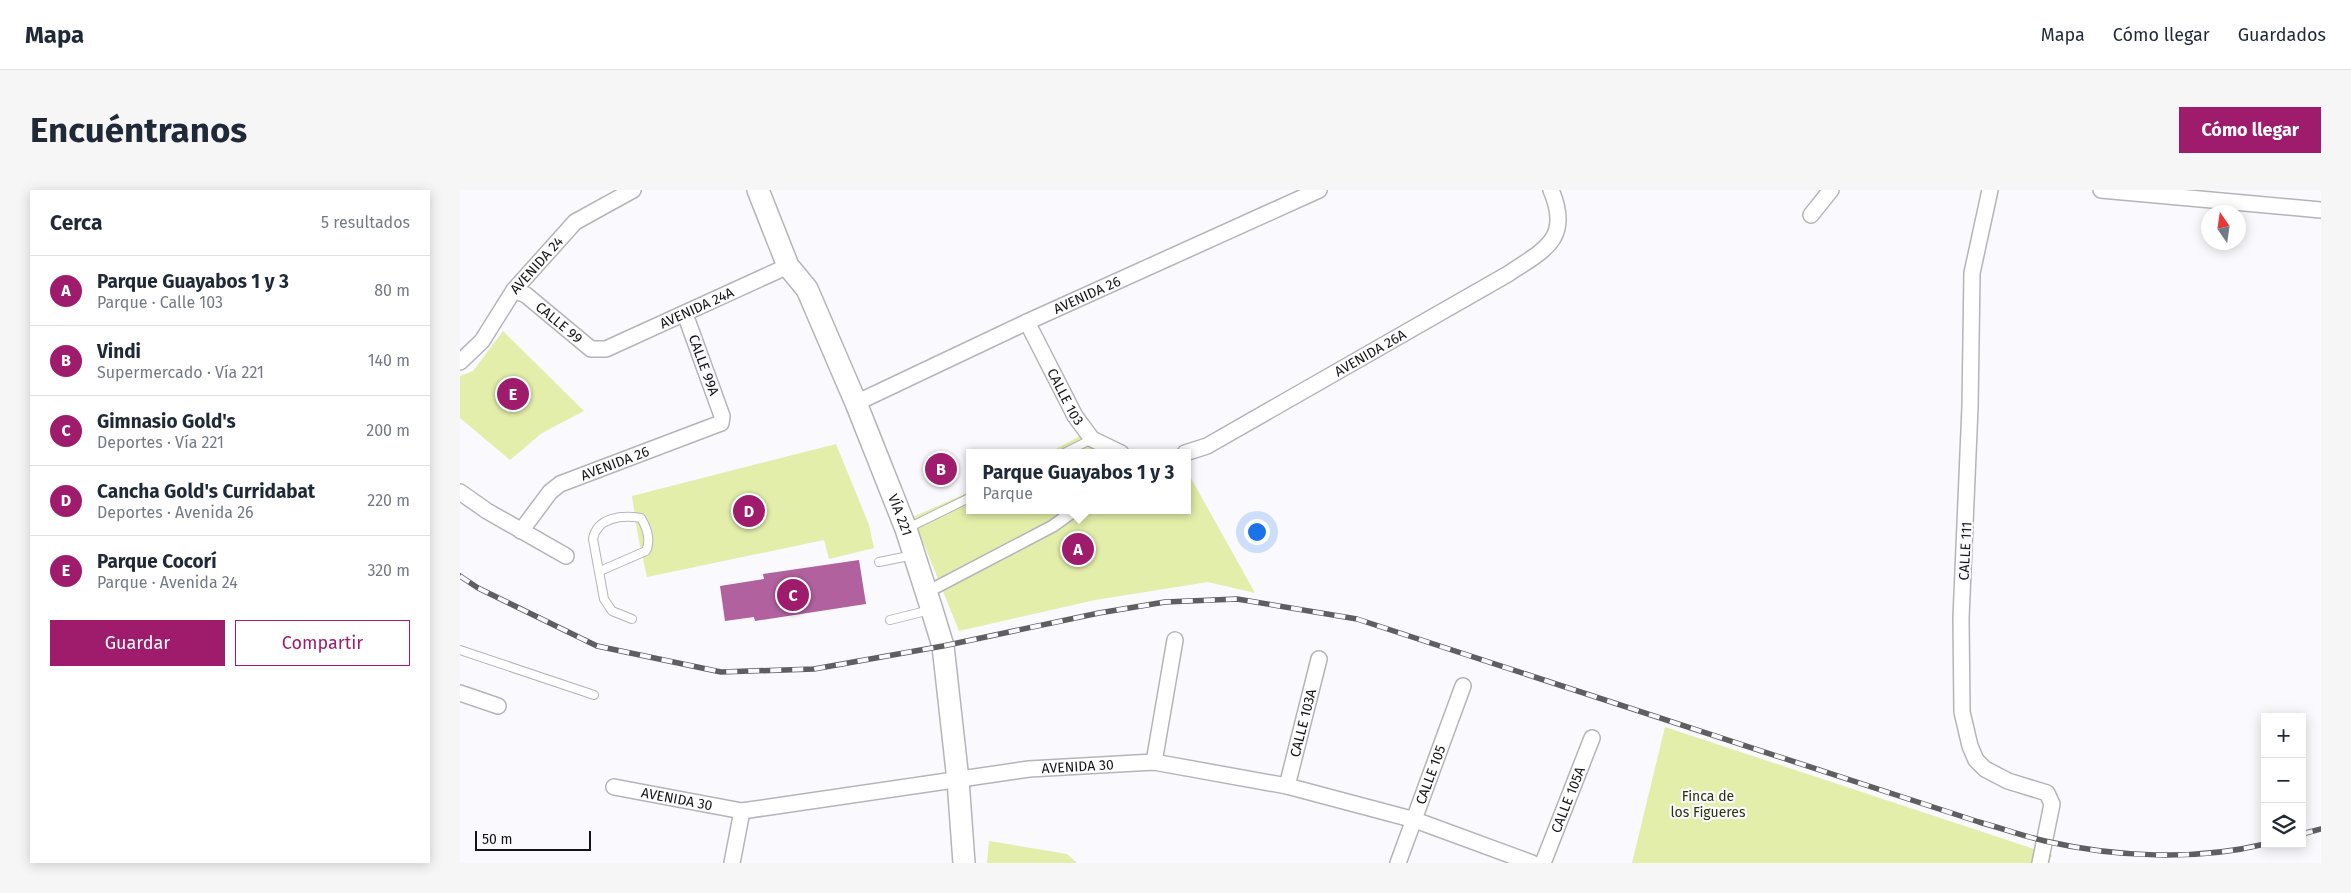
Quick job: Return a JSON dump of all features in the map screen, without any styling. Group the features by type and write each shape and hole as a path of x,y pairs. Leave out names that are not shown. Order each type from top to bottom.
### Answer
{"main road":[{"name":"VÍA 221","path":"758,190 788,266 807,290 856,403 906,529 943,646 958,780 964,863"}],"street":[{"name":"AVENIDA 24","path":"460,362 482,341 514,290 575,222 633,190"},
{"name":"AVENIDA 26","path":"856,403 1027,322 1319,190"},
{"name":"AVENIDA 26A","path":"1191,451 1206,446 1508,274 1550,245 1558,226 1557,203 1551,190"},
{"path":"1810,215 1831,190"},
{"name":"CALLE 111","path":"1990,190 1972,273 1970,407 1961,618 1962,712 1970,746 1976,760 1985,769 2008,781 2047,793 2051,798 2049,822 2040,863"},
{"path":"2101,190 2321,210"},
{"name":"AVENIDA 24A","path":"606,349 788,266"},
{"name":"CALLE 99","path":"514,290 526,295 591,348 606,349"},
{"name":"CALLE 99A","path":"685,314 722,416"},
{"name":"CALLE 103","path":"1027,322 1075,416 1092,439 1113,449"},
{"name":"AVENIDA 26","path":"520,531 550,492 560,484 721,423 722,416"},
{"path":"460,492 520,531 566,556"},
{"path":"929,601 1053,526 1070,514"},
{"path":"1154,762 1175,640"},
{"name":"CALLE 103A","path":"1287,786 1319,659"},
{"name":"CALLE 105","path":"1398,863 1463,686"},
{"path":"460,693 498,706"},
{"name":"CALLE 105A","path":"1543,863 1592,738"},
{"name":"AVENIDA 30","path":"614,787 742,811 1029,770 1154,762 1287,786 1415,820 1532,863"},
{"path":"732,863 742,811"}],"lane":[{"path":"1072,449 1092,439"},
{"path":"906,529 966,499"},
{"path":"600,571 646,551 649,546 648,536 641,518 617,518 600,523 595,529 594,539 604,599 612,611 632,619"},
{"path":"879,562 915,555"},
{"path":"890,620 929,601"},
{"path":"460,650 594,696"}],"green space":[{"path":"503,331 584,411 542,433 510,460 460,418 460,376 473,371"},
{"path":"1084,434 1114,449 1056,449"},
{"path":"836,444 869,525 874,548 829,559 824,540 647,577 632,496"},
{"path":"1191,478 1255,593 1208,582 1095,600 959,631 913,517 966,493 966,514 1191,514"},
{"name":"Finca de los Figueres","path":"1665,727 2052,855 2049,863 1632,863"},
{"path":"989,841 1067,854 1077,863 987,863"}],"building":[{"path":"859,560 866,604 755,621 754,617 725,621 720,586 764,579 763,574"}],"railway":[{"path":"460,576 478,588 597,646 721,672 814,669 943,646 1099,613 1165,602 1237,599 1357,619 1979,822 2045,841 2099,851 2155,855 2211,853 2261,845"},
{"path":"2306,833 2321,829"}],"place":[{"name":"Parque Cocorí","path":"513,394"},
{"name":"Vindi","path":"941,469"},
{"name":"Cancha Gold's Curridabat","path":"749,511"},
{"name":"Parque Guayabos 1 y 3","path":"1078,549"},
{"name":"Gimnasio Gold's","path":"793,595"}]}
